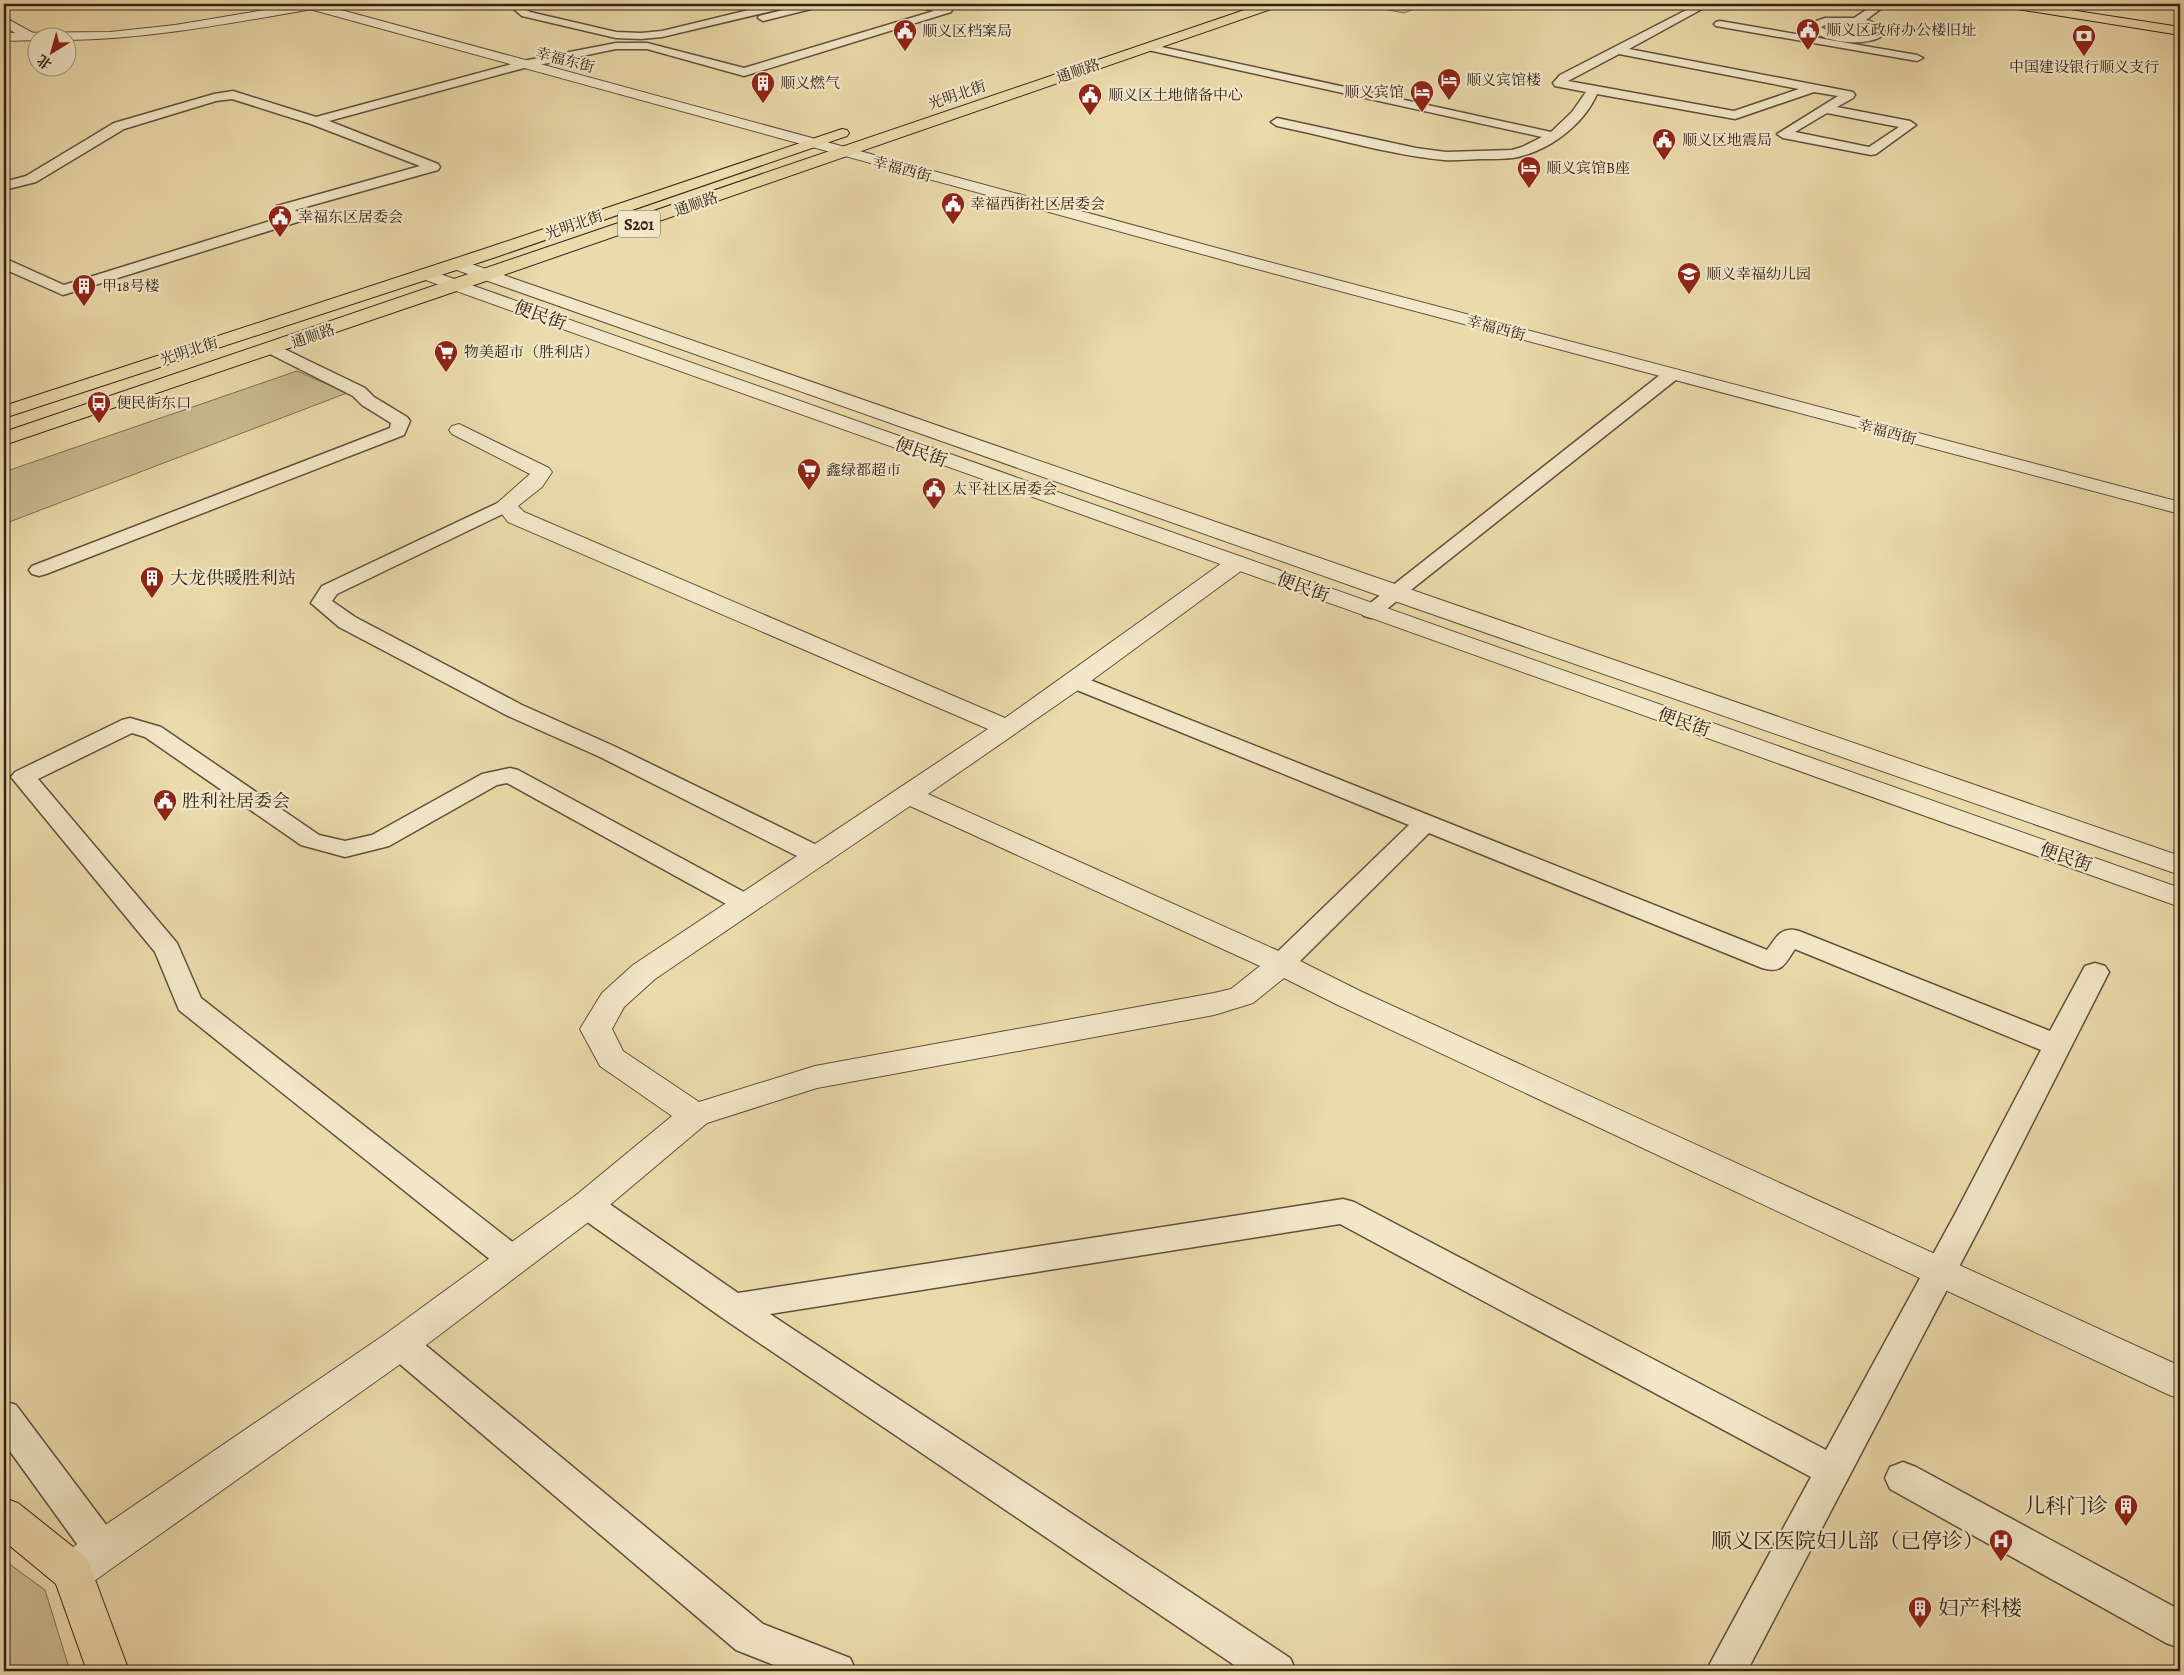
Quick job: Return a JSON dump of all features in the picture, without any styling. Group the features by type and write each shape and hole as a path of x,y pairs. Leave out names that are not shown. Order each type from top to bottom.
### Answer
{"main road":[{"name":"通顺路","path":"487,275 1273,4"},
{"path":"2011,4 2180,30"},
{"path":"2056,4 2180,23"},
{"name":"光明北街","path":"457,274 859,128"},
{"name":"光明北街","path":"4,412 426,274"},
{"name":"通顺路","path":"4,439 274,349 457,274"},
{"path":"4,1516 88,1561 108,1671"}],"street":[{"path":"78,36 110,36 175,29 314,5"},
{"name":"幸福东街","path":"314,5 522,65 812,144"},
{"path":"6,23 28,35"},
{"path":"4,37 28,36"},
{"name":"幸福西街","path":"812,144 1670,375 2180,508"},
{"name":"便民街","path":"426,274 487,275 2180,866"},
{"name":"便民街","path":"457,274 1372,612 2180,898"},
{"path":"460,430 542,472 535,483 506,505 516,517 1007,728"},
{"path":"695,1115 611,1058 596,1029 613,1000 644,972 1007,728 1237,563"},
{"path":"917,789 909,795 1281,964 1349,998 2180,1383"},
{"path":"2121,846 2180,859"},
{"path":"2073,860 2180,908"},
{"path":"88,1561 400,1344 587,1205 695,1115 815,1077 1214,1004 1242,996 1259,984 1281,964"}],"lane":[{"path":"513,4 526,14 616,36 662,34 776,7 779,4"},
{"path":"316,121 522,65 616,46 647,46 819,4"},
{"path":"647,46 744,72 947,10 918,4"},
{"path":"1706,4 1564,78 1559,83 1735,115 1816,88"},
{"path":"1855,22 1882,4"},
{"path":"1825,21 1855,22 1873,26 1880,32 1873,36 1829,39 1815,25 1825,21"},
{"path":"1720,24 1829,39 1917,58"},
{"path":"1148,47 1554,136"},
{"path":"1618,50 1849,94 1783,134 1871,151 1910,125 1825,109"},
{"path":"1277,122 1416,152 1446,156 1512,154 1527,150 1554,136 1579,114 1589,100 1593,89"},
{"path":"4,186 31,179 119,126 214,98 233,95 316,121 433,167 282,210 299,217 63,290 4,263"},
{"path":"39,570 398,430 401,421 368,401 359,392 274,349"},
{"path":"1372,612 1670,375"},
{"path":"506,505 329,590 320,603 347,622 514,710 608,752 818,856"},
{"path":"1075,681 1772,962 1790,937 2057,1045"},
{"path":"512,1260 190,1003 167,949 23,777 130,725 153,732 310,840 345,849 380,841 490,779 510,775 746,904"},
{"path":"1281,964 1426,822"},
{"path":"1726,1671 1940,1271 2095,972"},
{"path":"587,1205 733,1307 1276,1671"},
{"path":"733,1307 1343,1211 1833,1471"},
{"path":"400,1344 750,1637 836,1671"},
{"path":"4,1416 88,1561"},
{"path":"1903,1478 2180,1630"}],"shaded area":[{"path":"1358,4 1427,4 1404,13"},
{"path":"297,371 347,393 4,524 4,472"},
{"path":"4,1560 45,1590 70,1671 4,1671"}],"place":[{"name":"顺义区政府办公楼旧址","path":"1808,51"},
{"name":"顺义区档案局","path":"905,52"},
{"name":"中国建设银行顺义支行","path":"2084,57"},
{"name":"顺义宾馆楼","path":"1449,101"},
{"name":"顺义燃气","path":"763,104"},
{"name":"顺义宾馆","path":"1422,113"},
{"name":"顺义区土地储备中心","path":"1090,116"},
{"name":"顺义区地震局","path":"1664,161"},
{"name":"顺义宾馆B座","path":"1529,189"},
{"name":"幸福西街社区居委会","path":"953,225"},
{"name":"幸福东区居委会","path":"280,238"},
{"name":"顺义幸福幼儿园","path":"1689,295"},
{"name":"甲18号楼","path":"84,307"},
{"name":"物美超市（胜利店）","path":"446,373"},
{"name":"便民街东口","path":"99,424"},
{"name":"鑫绿都超市","path":"809,491"},
{"name":"太平社区居委会","path":"934,510"},
{"name":"大龙供暖胜利站","path":"152,599"},
{"name":"胜利社居委会","path":"165,822"},
{"name":"儿科门诊","path":"2126,1527"},
{"name":"顺义区医院妇儿部（已停诊）","path":"2001,1562"},
{"name":"妇产科楼","path":"1920,1629"}]}
